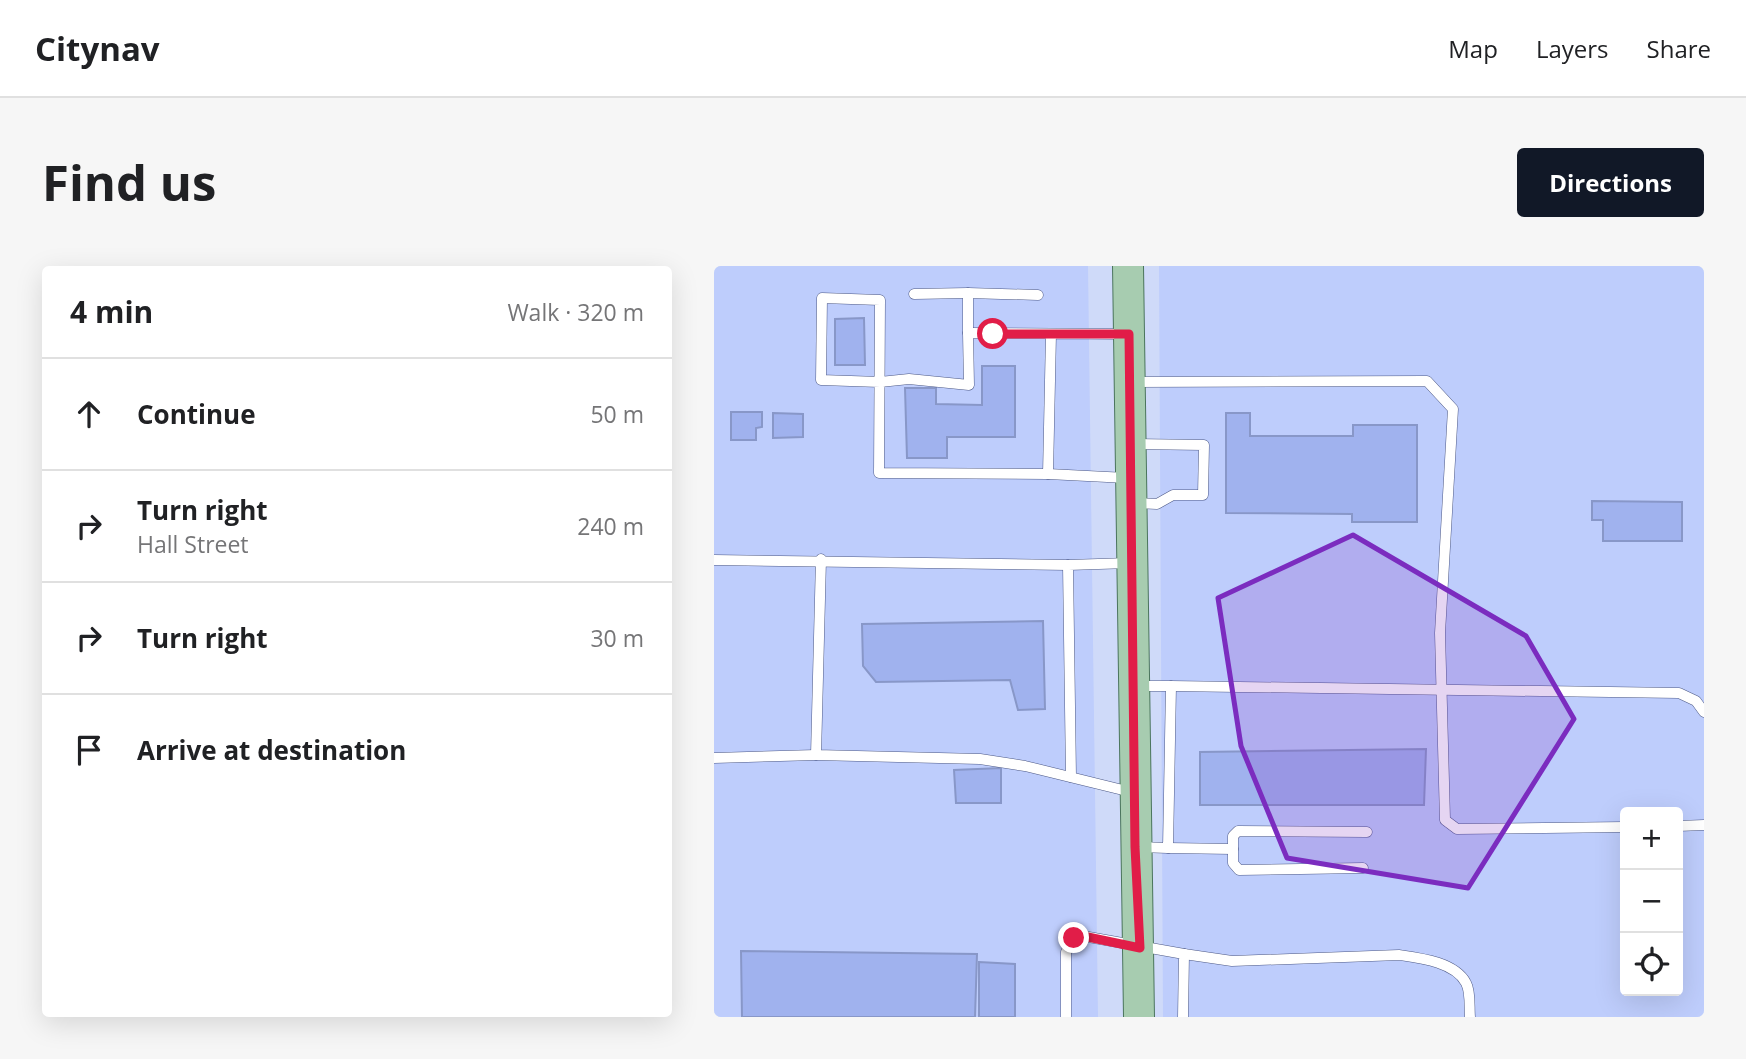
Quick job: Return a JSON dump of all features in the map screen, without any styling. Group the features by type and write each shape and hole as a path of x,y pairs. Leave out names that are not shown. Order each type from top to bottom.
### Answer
{"main road":[{"path":"1128,266 1139,1017"}],"lane":[{"path":"968,293 969,385 909,379 880,382 821,380 822,298 880,300 880,382 878,473 1048,474 1132,491 1157,504 1173,495 1203,495 1204,445 1130,444"},
{"path":"914,294 1038,295"},
{"path":"968,333 1129,334"},
{"path":"1048,474 1051,334"},
{"path":"1128,382 1427,380 1452,409 1440,633 1445,820 1457,829 1620,827"},
{"path":"714,559 1068,565 1132,563"},
{"path":"816,755 821,559"},
{"path":"1068,565 1071,777"},
{"path":"1134,686 1679,693 1696,701 1704,712"},
{"path":"1168,848 1171,686"},
{"path":"714,758 816,755 980,759 1135,793"},
{"path":"1683,826 1704,825"},
{"path":"1363,868 1240,870 1233,863 1233,836 1238,831 1367,832"},
{"path":"1135,847 1233,849"},
{"path":"1066,1017 1066,952 1074,938 1083,936 1140,948 1232,961 1399,955 1417,958 1443,965 1463,979 1468,986 1470,1017"},
{"path":"1183,1017 1184,954"}],"highlighted area":[{"path":"1353,535 1526,636 1574,719 1468,888 1287,858 1241,746 1218,598"}],"shaded area":[{"path":"714,266 1088,266 1098,1017 714,1017"},
{"path":"1159,266 1704,266 1704,1017 1163,1017"}],"building":[{"path":"864,318 865,365 835,365 835,319"},
{"path":"982,366 1015,366 1015,437 947,437 947,458 907,458 905,388 936,388 936,404 982,405"},
{"path":"731,412 762,412 762,427 756,428 756,440 731,440"},
{"path":"773,413 803,414 803,437 773,438"},
{"path":"1226,413 1250,413 1250,436 1353,436 1353,425 1417,425 1417,522 1352,522 1352,514 1226,513"},
{"path":"1592,501 1682,502 1682,541 1603,541 1603,520 1592,520"},
{"path":"1043,621 1045,709 1018,710 1010,680 876,682 863,666 862,624"},
{"path":"1426,749 1424,805 1200,805 1200,752"},
{"path":"1001,768 1001,803 956,803 954,770"},
{"path":"741,951 977,954 975,1017 742,1017"},
{"path":"979,962 1015,964 1015,1017 979,1017"}],"route":[{"path":"993,334 1129,334 1135,847 1140,948 1083,936 1074,938"}]}
